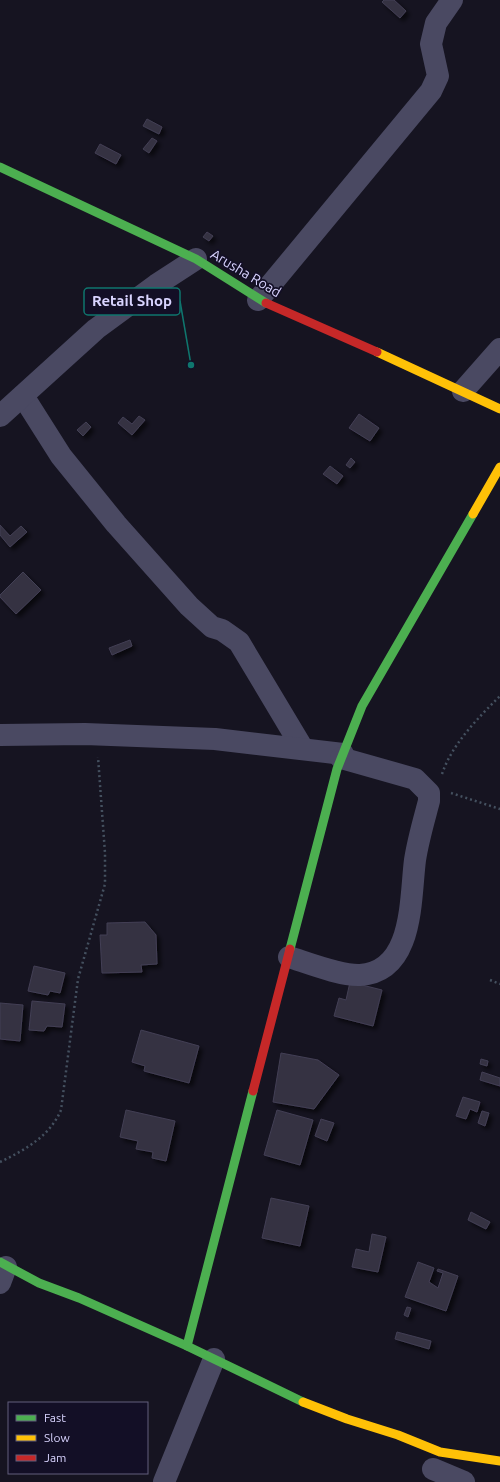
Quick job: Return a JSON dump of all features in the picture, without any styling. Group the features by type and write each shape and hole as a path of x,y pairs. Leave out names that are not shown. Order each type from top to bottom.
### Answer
{"street":[{"path":"258,300 431,91 438,76 431,44 436,23 452,0"},
{"name":"Arusha Road","path":"0,167 196,259 258,300 463,391 500,409"},
{"path":"0,416 96,329 156,285 196,259"},
{"path":"463,391 500,349"},
{"path":"23,396 61,456 116,524 189,606 212,627 222,630 239,642 303,749"},
{"path":"187,1346 337,769 362,706 500,467"},
{"path":"0,735 98,735 215,739 303,749 342,756 415,779 430,788 429,800 415,858 410,909 402,943 392,962 379,971 359,975 332,970 289,957"},
{"path":"2,1271 79,1298 187,1346 298,1400 346,1419 398,1435 433,1468 464,1482"},
{"path":"164,1482 214,1359"},
{"path":"433,1468 500,1461"}],"path":[{"path":"500,696 474,724 447,760 430,788 500,809"},
{"path":"0,1162 42,1137 56,1122 61,1110 78,979 105,884 105,853 99,781 98,735"},
{"path":"490,980 500,984"}],"building":[{"path":"384,0 394,0 406,11 400,18 382,2"},
{"path":"147,119 162,127 159,134 143,126"},
{"path":"152,138 157,141 149,153 143,149"},
{"path":"100,144 121,155 116,164 95,153"},
{"path":"207,232 213,236 209,241 203,237"},
{"path":"359,414 379,428 370,441 349,428"},
{"path":"139,416 145,420 132,435 118,423 123,417 132,424"},
{"path":"86,422 91,427 83,436 77,430"},
{"path":"351,458 355,462 350,468 346,465"},
{"path":"330,466 343,476 337,484 323,474"},
{"path":"0,525 10,536 21,526 27,532 10,547 0,535"},
{"path":"23,572 41,590 16,614 0,597 0,595"},
{"path":"130,640 132,646 112,655 109,648"},
{"path":"145,922 156,935 157,964 141,965 142,972 102,973 100,935 107,935 107,923"},
{"path":"34,966 65,973 60,993 50,991 48,995 28,991"},
{"path":"350,982 382,990 373,1026 334,1016 339,998 346,1000"},
{"path":"32,1001 65,1004 62,1027 47,1026 44,1031 29,1030"},
{"path":"0,1003 23,1005 20,1041 0,1039"},
{"path":"141,1030 199,1046 189,1083 144,1071 145,1066 132,1062"},
{"path":"281,1053 318,1060 339,1075 314,1109 273,1102"},
{"path":"481,1059 488,1061 487,1066 480,1064"},
{"path":"482,1072 500,1078 500,1086 480,1080"},
{"path":"463,1097 480,1102 477,1112 470,1109 466,1119 456,1116"},
{"path":"126,1110 175,1121 166,1161 152,1158 153,1152 136,1149 138,1141 120,1137"},
{"path":"277,1110 313,1120 300,1165 264,1155"},
{"path":"482,1111 489,1113 485,1126 478,1123"},
{"path":"321,1119 334,1123 327,1141 315,1136"},
{"path":"271,1198 309,1206 300,1246 262,1238"},
{"path":"471,1212 490,1222 486,1229 468,1220"},
{"path":"372,1234 386,1237 378,1272 352,1267 356,1249 369,1252"},
{"path":"418,1262 434,1268 429,1282 438,1288 443,1273 437,1271 438,1269 458,1276 446,1311 405,1297"},
{"path":"407,1307 411,1308 408,1317 404,1315"},
{"path":"397,1332 431,1341 429,1349 395,1339"}],"traffic: fast":[{"path":"0,167 196,259 266,303"},
{"path":"290,949 337,769 362,706 473,514"},
{"path":"187,1346 253,1091"},
{"path":"0,1262 39,1283 79,1298 187,1346 303,1402"}],"traffic: slow":[{"path":"377,352 500,409"},
{"path":"473,514 500,467"},
{"path":"303,1402 347,1419 398,1435 440,1452 500,1461"}],"traffic: jam":[{"path":"266,303 377,352"},
{"path":"253,1091 290,949"}],"place":[{"name":"Retail Shop","path":"191,365"}]}
